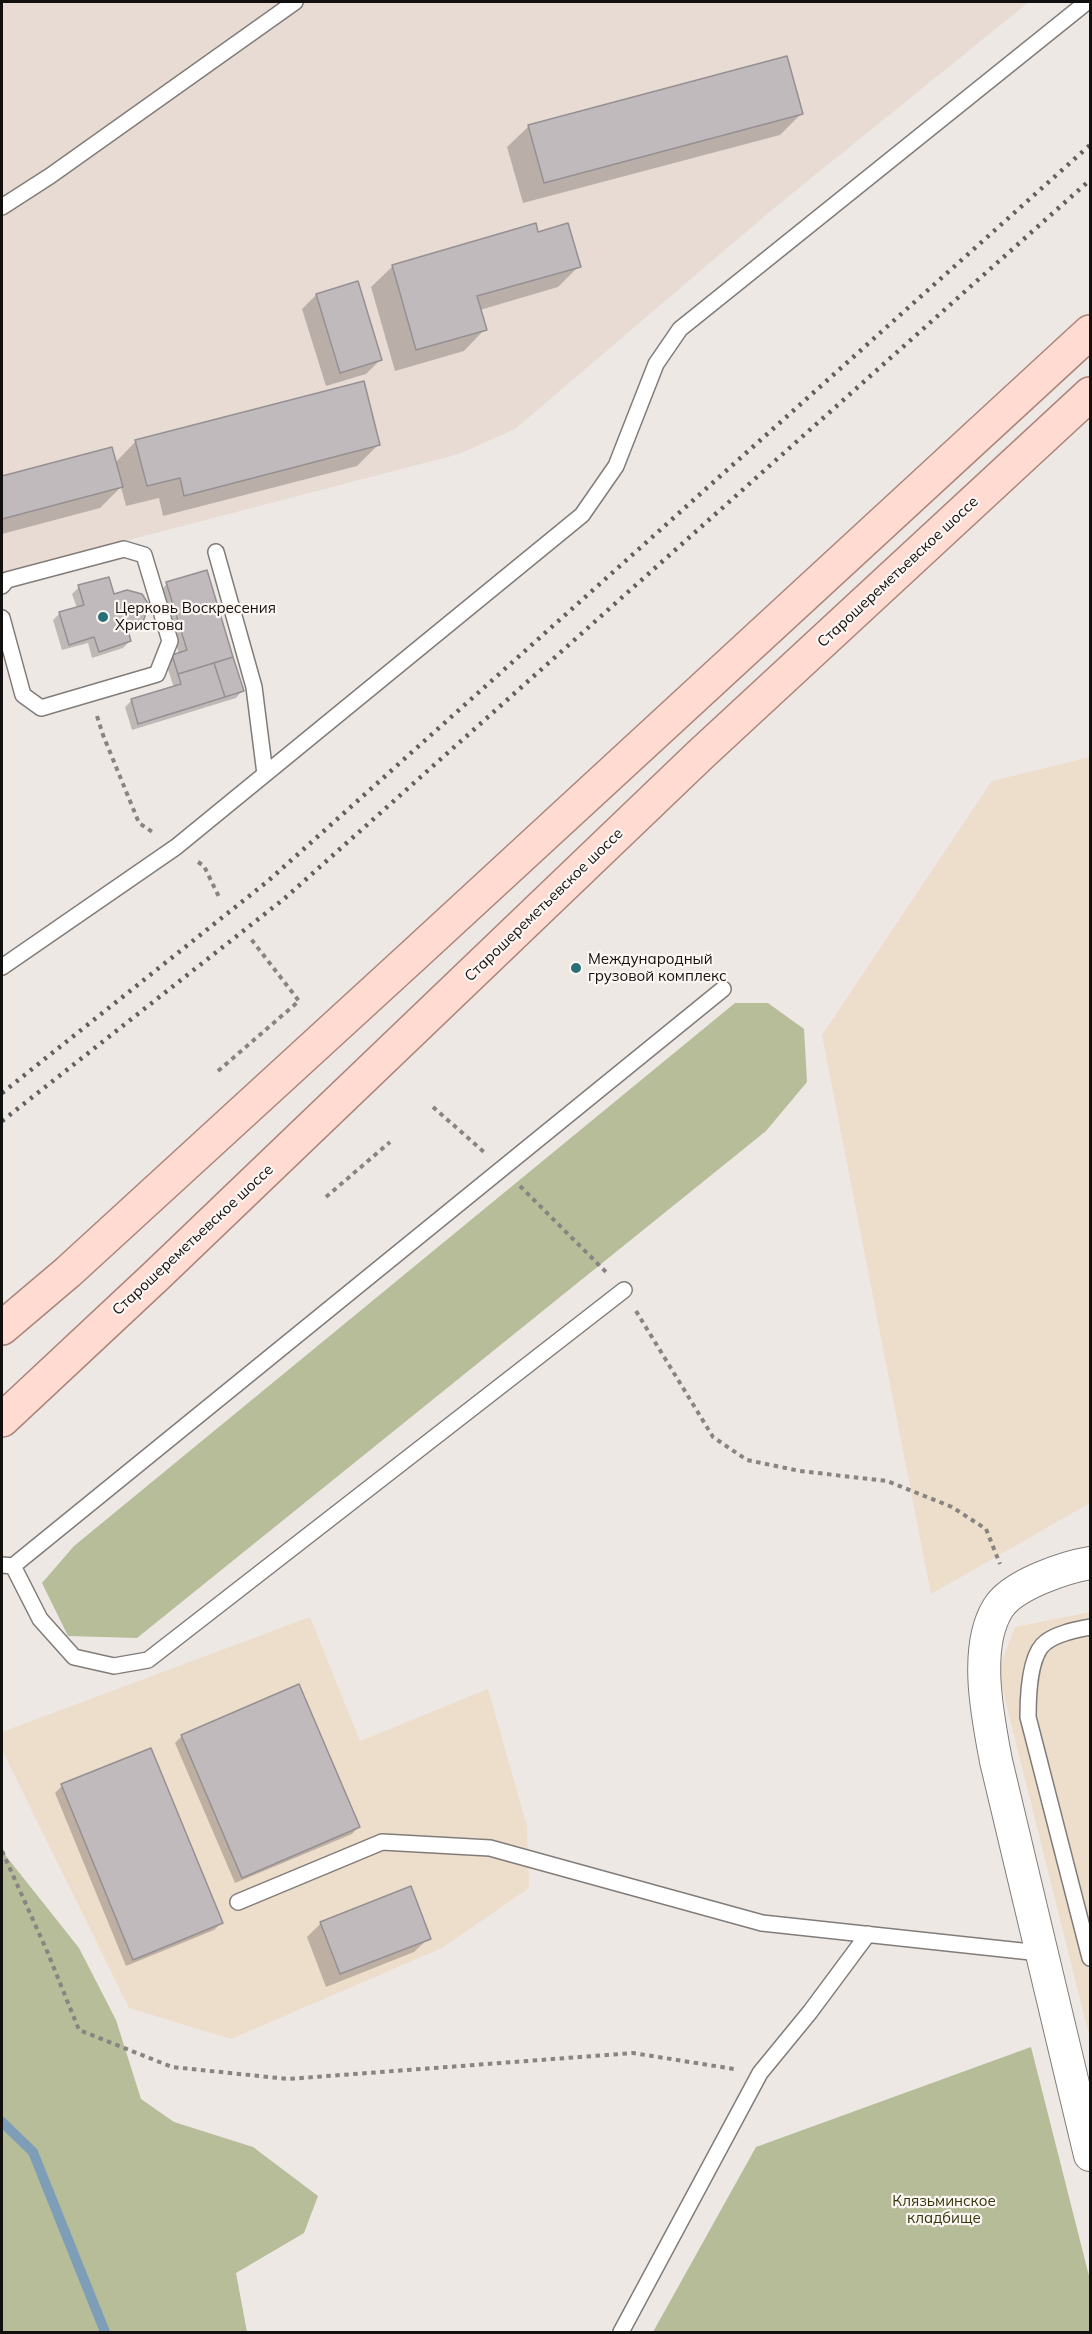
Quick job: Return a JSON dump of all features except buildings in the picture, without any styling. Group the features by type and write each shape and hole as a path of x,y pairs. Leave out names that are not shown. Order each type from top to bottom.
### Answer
{"main road":[{"path":"2,1328 76,1264 440,931 1090,332"},
{"name":"Старошереметьевское шоссе","path":"2,1420 165,1268 700,755 1090,394"}],"street":[{"path":"1090,1563 1025,1584 998,1607 987,1635 984,1696 996,1761 1040,1953 1090,2155"}],"lane":[{"path":"2,207 50,176 295,2"},
{"path":"2,967 176,847 582,515 616,466 656,364 680,329 1088,2"},
{"path":"2,586 7,580 124,549 144,555 170,641 157,674 41,708 23,695 4,638 2,618"},
{"path":"216,552 254,687 265,774"},
{"path":"624,1290 148,1660 114,1666 74,1657 40,1618 7,1566 723,988"},
{"path":"1090,1627 1074,1630 1045,1642 1033,1664 1028,1690 1028,1717 1090,1958"},
{"path":"238,1902 382,1842 490,1848 762,1923 1040,1953"},
{"path":"621,2332 760,2073 810,2012 868,1934"}],"path":[{"path":"90,693 103,735 139,823 204,866 220,900"},
{"path":"218,1071 299,1001 251,939"},
{"path":"433,1107 502,1168 624,1290 713,1437 747,1460 800,1472 887,1481 952,1507 986,1529 996,1557 1018,1591"},
{"path":"326,1197 390,1142"},
{"path":"2,1851 47,1951 79,2030 172,2067 288,2079 633,2053 760,2073"}],"shaded area":[{"path":"2,2 1029,2 773,209 515,429 459,454 2,573"},
{"path":"1090,757 1090,1503 931,1594 822,1035 992,781"},
{"path":"1090,1612 1090,2039 998,1671 1015,1627"},
{"path":"310,1617 360,1741 488,1689 527,1826 529,1888 442,1948 231,2039 129,2008 2,1750 2,1732"}],"green space":[{"path":"735,1003 768,1003 804,1029 807,1082 766,1131 137,1638 68,1636 42,1583 74,1546"},
{"path":"2,1851 79,1948 116,2020 141,2099 174,2122 253,2147 318,2196 304,2233 236,2273 247,2332 3,2332"},
{"name":"Клязьминское кладбище","path":"1031,2047 1090,2280 1090,2332 653,2332 756,2147"}],"waterway":[{"path":"2,2122 33,2152 105,2332"}],"railway":[{"path":"2,1093 268,881 1090,145"},
{"path":"2,1121 285,898 1090,180"}],"place":[{"name":"Церковь Воскресения Христова","path":"103,617"},
{"name":"Международный грузовой комплекс","path":"576,968"}]}
